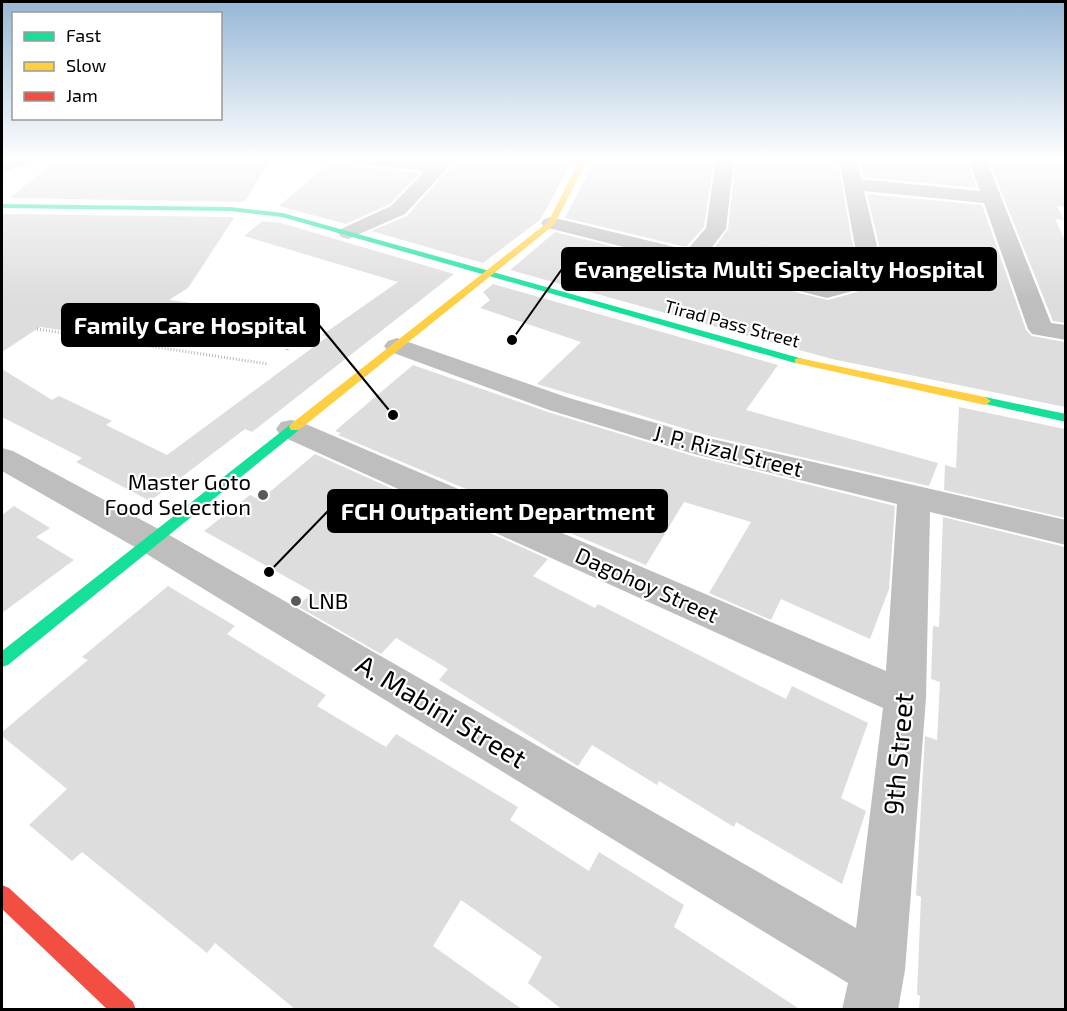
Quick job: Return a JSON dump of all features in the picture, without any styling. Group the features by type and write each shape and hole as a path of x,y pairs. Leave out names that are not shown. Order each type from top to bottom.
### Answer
{"street":[{"path":"348,233 402,206"},
{"path":"2,660 291,429 492,273 551,223 560,206"},
{"path":"694,256 716,229 719,206"},
{"path":"551,223 694,256 827,291 848,285 854,279 866,246 858,206"},
{"path":"996,206 1053,331"},
{"name":"Tirad Pass Street","path":"2,207 230,209 283,215 730,343 829,369 1065,418"},
{"name":"J. P. Rizal Street","path":"397,346 559,404 705,447 1065,533"},
{"name":"Dagohoy Street","path":"291,429 905,698"},
{"name":"A. Mabini Street","path":"2,458 152,541 874,990"},
{"name":"9th Street","path":"874,990 905,698 914,497"},
{"path":"2,895 125,1010"}],"path":[{"path":"287,350 290,327"},
{"path":"37,329 268,364"}],"building":[{"path":"280,206 385,206 346,224"},
{"path":"416,206 548,206 541,219 483,263 371,231 407,216"},
{"path":"571,206 707,206 704,227 686,247 565,218"},
{"path":"731,206 846,206 853,246 842,274 826,282 710,254 728,229"},
{"path":"870,206 982,206 1026,330 1032,336 1065,342 1065,407 832,359 510,270 555,232 828,300 857,292 867,280 879,245"},
{"path":"1007,206 1057,206 1064,220 1055,219 1065,240 1065,323 1053,321"},
{"path":"2,214 234,218 188,288 169,300 214,306 172,346 40,327 2,352"},
{"path":"262,221 281,223 454,274 252,432 245,429 150,501 76,462 82,458 2,417 2,369 52,400 59,396 112,421 106,425 167,455 327,337 322,335 398,282 244,236"},
{"path":"493,284 778,365 746,410 938,463 929,486 709,436 537,384 581,342 480,308 490,300 483,292"},
{"path":"413,365 548,412 693,456 895,506 889,589 870,639 781,599 771,620 709,593 751,522 684,502 646,565 338,435 341,433 335,431"},
{"path":"959,407 1065,429 1065,518 944,490 945,465 956,468"},
{"path":"315,454 548,559 533,576 595,608 598,604 786,699 792,686 868,723 841,798 866,811 842,884 736,822 734,827 659,781 657,785 592,745 578,766 439,680 448,669 396,638 381,654 297,606 313,592 204,531 250,495 260,500"},
{"path":"14,506 50,528 36,537 74,560 2,613 2,515"},
{"path":"943,517 1065,547 1065,1010 919,1010 920,996 917,994 921,897 916,895 925,736 937,740 940,682 931,679 933,626 939,627"},
{"path":"168,586 235,626 227,634 326,695 317,706 386,747 396,734 518,807 510,820 589,871 599,852 684,905 674,927 801,1010 563,1010 528,983 542,957 461,900 433,946 523,1010 296,1010 215,943 207,953 82,852 72,861 29,825 67,789 2,736 2,732 88,660 82,657"}],"traffic: fast":[{"path":"16,206 230,209 283,215 799,361"},
{"path":"985,401 1066,418"},
{"path":"2,660 295,427"}],"traffic: slow":[{"path":"295,427 551,223 560,206"},
{"path":"799,361 985,401"}],"traffic: jam":[{"path":"2,895 125,1010"}],"place":[{"name":"Evangelista Multi Specialty Hospital","path":"512,340"},
{"name":"Family Care Hospital","path":"393,415"},
{"name":"Master Goto Food Selection","path":"263,495"},
{"name":"FCH Outpatient Department","path":"269,572"},
{"name":"LNB","path":"296,601"}]}
